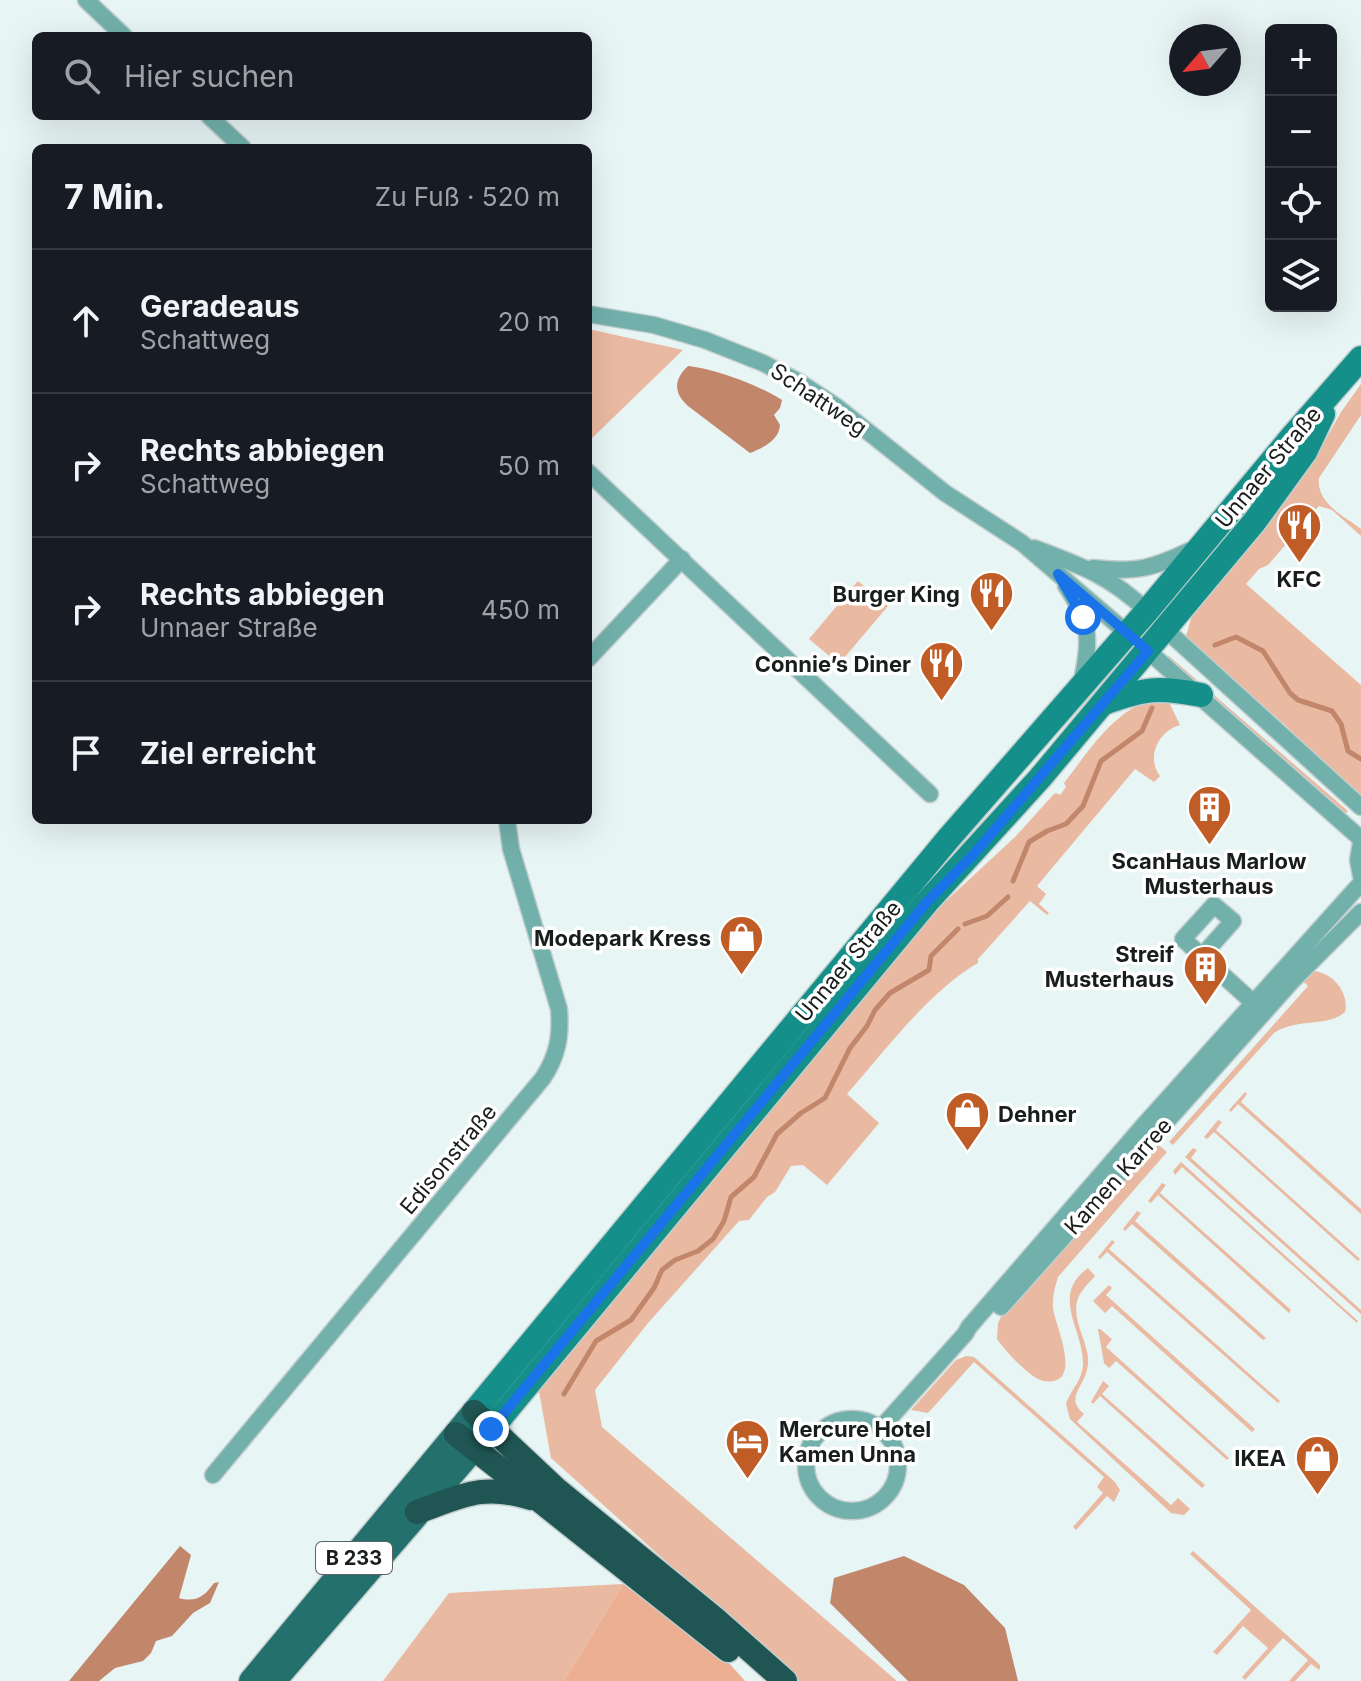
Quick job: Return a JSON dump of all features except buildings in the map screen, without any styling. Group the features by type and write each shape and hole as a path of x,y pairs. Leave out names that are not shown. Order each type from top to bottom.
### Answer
{"highway":[{"path":"482,1420 556,1489 714,1618 785,1681"},
{"path":"464,1441 754,1671 762,1681"},
{"path":"417,1512 475,1491 514,1493 540,1502"}],"main road":[{"path":"1334,390 1361,358"},
{"name":"Unnaer Straße","path":"482,1420 948,839 1334,390"},
{"name":"Unnaer Straße","path":"251,1681 464,1441 927,902 973,855 1148,651 1255,521 1305,452 1334,390"},
{"name":"Schattweg","path":"1147,611 1164,628"},
{"path":"1127,633 1148,651"},
{"path":"1102,703 1135,692 1165,688 1201,695"},
{"name":"Unnaer Straße","path":"274,1681 417,1512 464,1441"}],"street":[{"path":"86,0 120,32"},
{"path":"213,120 239,144"},
{"name":"Schattweg","path":"592,315 654,325 705,340 749,356 787,375 837,407 945,493 1022,543 1127,633"},
{"path":"592,476 930,794"},
{"name":"Schattweg","path":"1022,543 1086,567 1123,588 1147,611"},
{"name":"Schattweg","path":"1086,567 1129,572 1164,563 1202,544"},
{"path":"592,655 682,559"},
{"name":"Schattweg","path":"1058,574 1086,624 1089,651 1080,687"},
{"path":"1164,628 1361,807"},
{"path":"1148,651 1201,695 1361,841 1358,860 1361,876"},
{"name":"Edisonstraße","path":"213,1475 543,1078 556,1058 561,1033 559,1009 511,849 508,824"},
{"name":"Kamen Karree","path":"880,1429 965,1334 986,1323 1259,1007 1361,883"},
{"name":"Kamen Karree","path":"1259,1007 1361,912"},
{"path":"1202,956 1259,1007"},
{"path":"849,1419 869,1422 880,1429 892,1443 898,1463 889,1493 872,1507 863,1510 842,1510 824,1502 807,1477 806,1457 814,1438 830,1424 849,1419"}],"shaded area":[{"path":"592,330 683,350 592,438"},
{"path":"688,366 736,378 782,400 774,415 780,425 773,440 750,453 688,406 677,386"},
{"path":"1361,384 1361,415 1319,478 1319,487 1326,502 1361,529 1361,536 1332,510 1319,506 1268,565 1259,569 1246,584 1361,685 1361,800 1284,724 1193,646 1186,636 1193,612 1314,461 1341,412"},
{"path":"858,581 888,606 839,664 809,639"},
{"path":"1169,656 1348,811 1344,815 1165,660"},
{"path":"1151,699 1169,702 1180,725 1166,733 1156,746 1154,761 1160,776 1154,782 1135,769 1037,886 1046,894 1039,904 1049,913 1047,915 1030,901 978,959 978,963 925,1005 847,1094 879,1123 827,1185 803,1165 791,1166 775,1192 767,1197 749,1220 739,1221 648,1323 595,1390 602,1427 897,1681 799,1681 551,1458 538,1386 933,913 1015,837 1053,795 1060,795 1066,787 1064,783 1112,724"},
{"path":"1310,971 1332,978 1345,997 1345,1012 1330,1020 1293,1025 1274,1033 1173,1145 1169,1142 1308,986 1301,979"},
{"path":"1245,1092 1247,1094 1241,1102 1361,1209 1361,1214 1238,1104 1231,1112 1229,1110"},
{"path":"1218,1120 1222,1122 1216,1130 1360,1259 1358,1261 1214,1132 1207,1139 1204,1137"},
{"path":"1155,1142 1167,1152 1058,1277 1053,1308 1065,1353 1065,1365 1063,1375 1056,1380 1039,1379 1000,1344 997,1339 998,1323"},
{"path":"1193,1148 1197,1150 1191,1158 1361,1310 1361,1314 1185,1157"},
{"path":"1181,1162 1357,1323 1182,1167 1175,1175 1173,1171"},
{"path":"1162,1183 1166,1185 1160,1193 1291,1310 1289,1313 1158,1195 1151,1203 1148,1201"},
{"path":"1137,1211 1141,1213 1135,1221 1266,1338 1263,1340 1132,1224 1125,1231 1123,1229"},
{"path":"1112,1240 1115,1242 1109,1249 1280,1401 1278,1403 1107,1252 1100,1259 1098,1257"},
{"path":"1088,1268 1095,1276 1080,1295 1076,1310 1088,1356 1087,1371 1076,1396 1078,1408 1084,1414 1077,1422 1171,1505 1178,1498 1190,1509 1184,1515 1171,1513 1070,1419 1066,1404 1083,1363 1071,1313 1071,1289"},
{"path":"1109,1285 1112,1288 1106,1295 1255,1429 1252,1432 1112,1306 1105,1313 1093,1301"},
{"path":"1098,1329 1112,1339 1106,1347 1229,1458 1227,1460 1116,1361 1109,1368 1104,1363"},
{"path":"974,1357 1115,1482 1120,1490 1114,1502 1107,1496 1076,1530 1073,1527 1103,1493 1097,1487 1104,1477 974,1362 928,1413 911,1410 956,1360"},
{"path":"1103,1381 1109,1386 1102,1394 1205,1485 1202,1488 1100,1396 1093,1404 1091,1402"},
{"path":"180,1546 191,1555 179,1598 190,1600 200,1597 219,1582 210,1603 193,1613 172,1636 156,1641 143,1661 115,1668 99,1681 69,1681"},
{"path":"1193,1551 1320,1665 1319,1670 1311,1664 1295,1681 1289,1681 1308,1660 1283,1638 1245,1680 1242,1677 1268,1648 1243,1626 1217,1655 1213,1652 1251,1610 1190,1554"},
{"path":"904,1556 964,1585 1005,1628 1018,1681 908,1681 830,1603 834,1578"},
{"path":"623,1584 564,1681 383,1681 449,1593"},
{"path":"623,1584 720,1653 745,1681 564,1681"}],"waterway":[{"path":"1215,645 1236,637 1263,651 1290,693 1298,700 1332,711 1341,724 1348,751 1361,759"},
{"path":"1013,881 1029,842 1066,824 1083,806 1101,761 1142,731 1152,708"},
{"path":"965,924 987,916 1008,897"},
{"path":"564,1394 596,1341 631,1320 654,1288 662,1270 675,1260 698,1251 713,1239 724,1221 731,1197 754,1177 777,1134 825,1098 850,1048 875,1010 890,993 929,970 931,956 958,929"}],"place":[{"name":"KFC","path":"1299,565"},
{"name":"Burger King","path":"991,633"},
{"name":"Connie’s Diner","path":"942,703"},
{"name":"ScanHaus Marlow Musterhaus","path":"1209,847"},
{"name":"Modepark Kress","path":"742,977"},
{"name":"Streif Musterhaus","path":"1205,1006"},
{"name":"Dehner","path":"967,1153"},
{"name":"Mercure Hotel Kamen Unna","path":"748,1481"},
{"name":"IKEA","path":"1317,1497"}],"route":[{"path":"491,1429 927,902 973,855 1148,651 1058,574 1083,617"}]}
